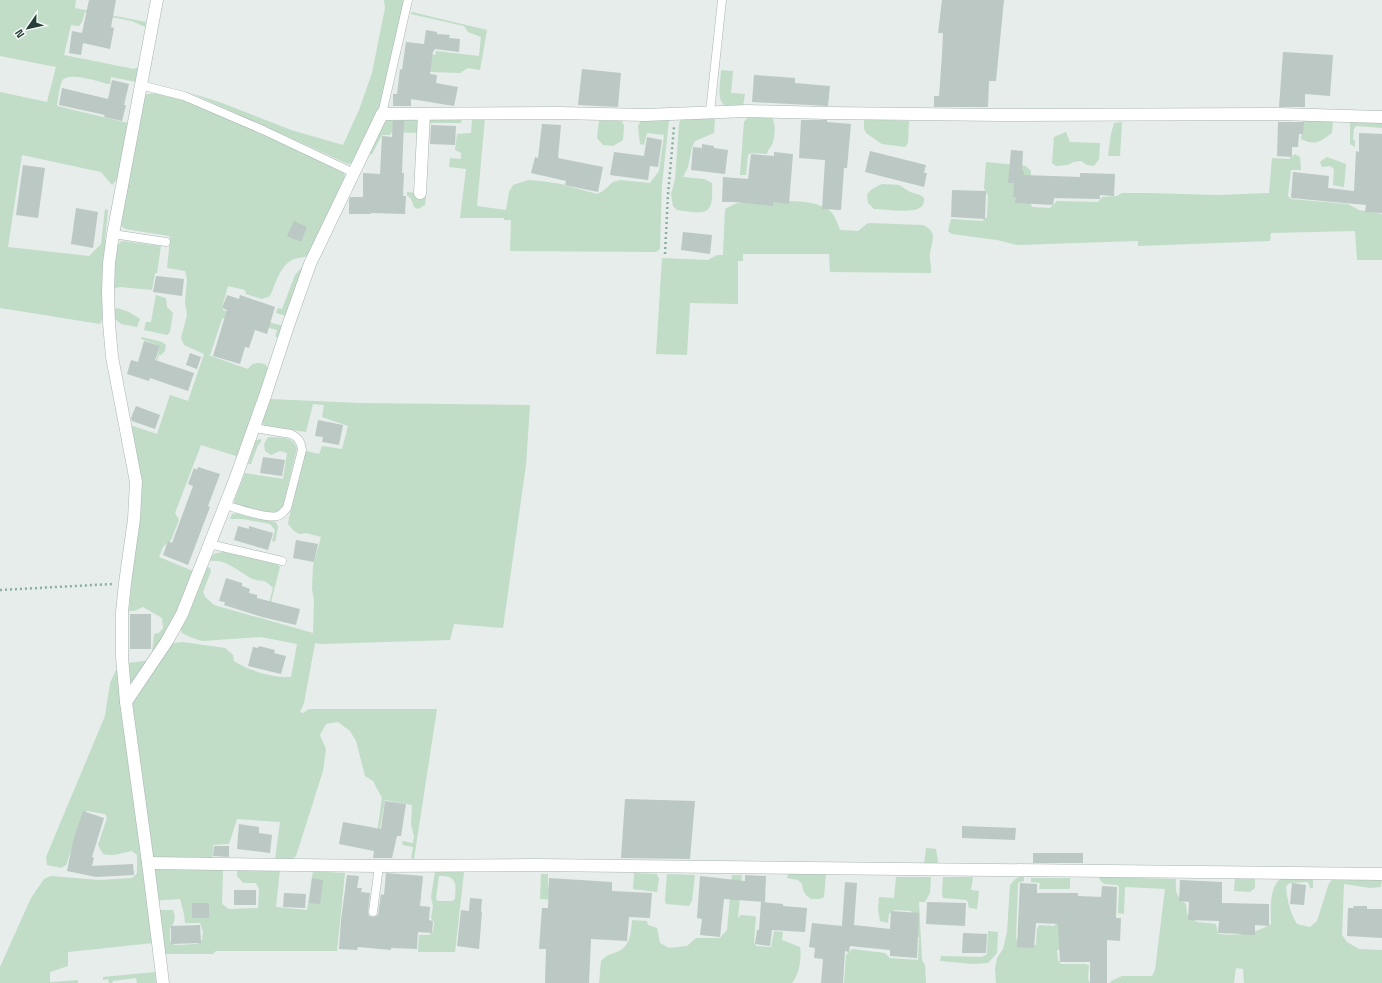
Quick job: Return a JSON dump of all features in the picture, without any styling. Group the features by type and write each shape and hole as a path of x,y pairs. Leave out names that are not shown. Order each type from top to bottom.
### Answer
{"street":[{"path":"157,0 113,234 108,292 108,323 115,370 136,482 134,520 122,612 122,657 126,702 148,863 162,983"},
{"path":"126,702 168,641 178,620 225,505 266,396 289,323 310,264 382,114 559,113 645,115 747,111 1001,115 1278,114 1382,117"},
{"path":"420,193 424,114"},
{"path":"148,863 379,866 536,864 1382,874"}],"lane":[{"path":"382,114 408,0"},
{"path":"710,112 722,0"},
{"path":"140,85 184,96 263,130 354,173"},
{"path":"113,234 166,242"},
{"path":"225,505 268,516 277,516 283,513 287,508 302,450 301,442 297,437 291,434 254,428"},
{"path":"209,544 282,561"},
{"path":"373,912 379,866"}],"path":[{"path":"666,254 668,194 676,114"},
{"path":"0,590 125,583"}],"green space":[{"path":"0,0 76,0 75,8 146,22 145,27 132,21 85,12 79,26 71,25 64,55 134,69 139,67 136,82 111,77 110,84 108,84 84,78 70,77 65,78 62,81 60,87 57,106 128,123 117,179 112,185 101,172 22,155 8,247 89,256 101,244 105,209 108,210 105,240 107,244 104,315 100,324 0,308 0,92 47,102 56,67 0,56"},
{"path":"384,0 405,0 379,112 353,163 348,164 191,93 222,103 291,130 343,145 359,110 372,73 385,8"},
{"path":"412,12 487,30 480,70 468,68 460,73 432,72 419,67 418,53 435,55 436,51 479,56 481,37 468,32 464,26 411,14"},
{"path":"721,70 733,71 731,93 745,94 743,106 727,106 721,101"},
{"path":"156,93 175,97 264,133 344,173 345,178 310,255 294,259 285,265 270,296 262,299 246,294 245,290 228,286 222,307 223,310 284,326 279,337 275,337 277,330 227,317 222,319 210,355 208,355 248,369 252,365 258,363 266,365 268,368 239,457 201,445 175,513 179,520 171,540 163,547 159,557 193,571 174,618 155,653 152,653 154,634 159,633 163,628 162,618 143,607 134,611 129,611 133,566 130,425 157,434 170,395 188,401 204,354 184,345 181,338 187,315 185,302 187,279 185,271 167,268 169,236 125,229 120,225 143,97 147,94"},
{"path":"748,117 772,118 775,126 774,136 767,154 751,153 748,155 746,175 740,175 744,122"},
{"path":"462,118 461,123 432,123 429,125 429,141 426,141 428,119"},
{"path":"485,118 477,206 506,210 509,192 513,185 528,180 561,184 597,194 613,182 620,180 650,183 659,171 664,135 647,133 644,145 640,144 638,126 642,119 669,120 662,185 660,249 656,252 510,251 511,220 504,220 504,218 460,218 466,169 449,167 450,158 461,159 461,153 455,150 457,134 471,133 472,120"},
{"path":"390,119 418,119 417,133 392,132 390,135 382,135 372,154 368,155 384,122"},
{"path":"681,119 715,119 714,133 695,141 692,147 688,167 683,177 704,179 712,183 711,202 706,211 695,212 677,210 673,206 671,194 675,179 679,124"},
{"path":"864,119 909,121 908,143 905,147 882,144 866,133 864,129"},
{"path":"1303,120 1333,121 1332,133 1324,139 1314,143 1301,139"},
{"path":"599,121 622,121 624,126 623,140 613,146 603,145 597,138"},
{"path":"1122,122 1120,156 1108,156 1114,123"},
{"path":"1350,122 1382,123 1382,128 1356,126 1354,129 1353,139 1355,141 1355,147 1350,144"},
{"path":"1066,132 1070,142 1100,143 1099,159 1094,166 1087,165 1081,161 1073,162 1068,165 1056,166 1052,163 1054,137"},
{"path":"1295,154 1300,157 1301,170 1291,170 1288,196 1291,199 1348,204 1359,210 1382,214 1382,260 1357,260 1355,231 1271,233 1270,241 1138,246 1138,241 1017,245 997,240 952,234 948,231 951,219 982,221 987,217 988,196 984,188 986,162 1026,166 1031,171 1030,202 1032,207 1050,208 1057,201 1098,202 1102,197 1117,196 1122,193 1219,195 1269,193 1272,158 1289,159"},
{"path":"1327,157 1346,164 1344,187 1333,185 1334,169 1330,166 1322,167 1320,162"},
{"path":"882,184 899,185 910,192 920,195 924,198 924,203 921,207 912,210 899,211 874,209 868,203 867,194 872,189"},
{"path":"407,192 416,193 416,196 426,196 425,205 418,209 414,207 411,199 407,195"},
{"path":"775,201 805,202 821,206 832,213 840,230 858,231 868,223 923,225 931,230 933,237 930,256 931,273 830,272 829,254 743,254 743,261 738,261 738,304 690,303 687,355 656,354 662,258 708,260 717,255 723,255 725,209 737,203"},
{"path":"122,241 161,246 157,273 155,273 152,290 112,287 116,246"},
{"path":"302,267 305,267 286,316 276,313 278,308 282,309 295,275"},
{"path":"156,295 166,298 167,307 173,313 170,332 167,335 144,330 146,322 151,322"},
{"path":"117,308 129,312 140,319 137,327 121,324 115,319 114,310"},
{"path":"142,337 162,342 166,345 165,351 159,355 156,364 160,346 141,339"},
{"path":"270,399 359,403 530,405 526,465 503,628 454,624 450,640 315,643 304,703 300,712 303,713 309,709 437,709 414,859 411,858 413,847 403,845 402,842 413,843 414,836 411,825 412,805 385,800 379,834 377,833 382,798 373,781 365,776 356,741 350,731 338,722 326,724 320,735 326,749 323,771 296,856 292,859 275,859 280,822 237,819 229,844 213,845 212,868 221,869 223,872 222,904 229,909 258,908 259,889 256,883 243,883 237,876 237,867 280,869 276,907 307,910 313,871 345,873 337,951 216,951 213,954 163,954 153,943 68,952 68,966 50,972 50,982 78,980 78,983 0,983 0,967 31,898 44,879 51,876 99,880 132,878 137,873 137,855 132,851 106,855 103,854 98,845 107,818 105,814 87,811 84,814 66,865 61,868 47,865 46,857 105,716 110,683 116,670 127,663 160,659 172,643 183,642 225,648 233,655 234,661 240,665 269,675 291,677 297,644 261,637 202,641 182,633 180,628 205,569 208,567 211,571 203,592 206,598 214,605 313,633 313,566 321,537 306,533 299,534 288,524 289,518 306,451 319,454 322,446 342,449 348,426 322,417 324,405 313,404 306,432 264,426 262,422","holes":["180,899 185,923 200,923 203,932 202,940 197,944 175,945 170,941 170,929 174,920 173,910 158,910 151,901"]},
{"path":"268,437 281,437 289,439 297,448 283,506 273,513 235,505 234,501 245,473 283,479 287,453 280,451 271,455 265,451 264,444"},
{"path":"261,439 251,464 248,464 256,440"},
{"path":"237,513 276,522 278,527 275,542 272,541 275,530 270,524 243,519 230,519 232,514"},
{"path":"223,552 277,564 280,567 270,606 268,606 273,588 267,583 253,579 228,564 210,560 216,553"},
{"path":"926,848 936,849 938,861 936,866 924,865"},
{"path":"435,872 464,872 455,952 418,952 419,935 429,935 433,932 434,922 431,918 433,906 431,897","holes":["439,876 445,876 453,879 455,885 455,899 452,901 438,901 436,899"]},
{"path":"789,872 826,874 824,897 820,899 811,899 806,895 802,884 798,880 787,878"},
{"path":"634,873 657,874 659,879 657,892 633,889"},
{"path":"541,874 548,874 548,886 562,900 540,899"},
{"path":"667,874 695,875 692,901 689,906 666,904"},
{"path":"732,875 742,875 738,918 741,915 756,917 754,942 756,946 771,947 774,931 783,932 782,940 800,947 801,956 799,966 792,983 599,983 601,961 609,955 621,950 627,944 630,936 632,920 647,921 648,925 657,928 660,943 669,948 687,946 696,938 720,938 727,930"},
{"path":"1285,876 1313,878 1313,888 1310,888 1308,882 1290,883 1286,886 1289,906 1297,924 1310,927 1317,921 1329,883 1332,880 1337,878 1382,878 1381,887 1370,888 1344,884 1342,935 1347,942 1359,949 1382,950 1382,983 1244,983 1243,969 1236,968 1234,983 1110,983 1111,981 1122,976 1152,976 1155,970 1165,889 1125,887 1124,914 1118,913 1119,887 1117,885 1104,884 1099,877 1176,879 1177,893 1186,904 1187,914 1197,922 1216,924 1218,934 1232,935 1246,934 1271,924 1273,890"},
{"path":"896,877 931,877 930,893 925,902 919,902 922,960 925,965 926,983 844,983 846,955 852,949 885,953 890,958 918,960 919,937 912,934 913,916 911,911 894,910 889,914 888,923 880,921 878,910 879,897 894,898"},
{"path":"943,877 973,877 971,890 979,891 977,909 969,908 967,900 943,898"},
{"path":"1019,877 1024,877 1024,881 1018,883 1016,938 1019,944 1036,945 1037,929 1039,925 1054,926 1057,920 1078,949 1057,950 1058,960 1061,964 1089,965 1088,979 1090,983 996,983 995,969 997,958 1003,949 1007,932 1010,885"},
{"path":"1031,878 1070,878 1070,889 1039,889 1040,883 1031,882"},
{"path":"1235,878 1255,879 1255,888 1250,892 1234,891"},
{"path":"988,931 998,932 997,953 988,963 973,964 940,961 941,956 982,957 987,954"},
{"path":"155,972 156,983 137,983 136,978 113,981 112,983 109,983 108,979 103,980 103,977"}],"building":[{"path":"89,0 116,0 111,27 114,28 110,49 83,43 81,55 69,53 72,31 82,33"},
{"path":"942,0 1004,0 996,81 989,81 988,107 934,107 934,96 939,96 943,33 938,33"},
{"path":"426,30 437,32 437,34 450,35 449,38 460,39 459,52 435,49 433,51 430,74 437,75 436,83 458,87 454,106 411,99 411,106 393,106 393,94 397,94 400,69 402,70 406,42 424,44"},
{"path":"1283,52 1333,55 1330,96 1305,94 1305,107 1279,107"},
{"path":"582,69 621,73 618,107 578,105"},
{"path":"754,75 795,78 795,83 830,86 828,106 752,102"},
{"path":"112,80 129,84 122,121 104,117 105,115 59,105 62,88 108,99"},
{"path":"801,120 827,120 827,122 851,124 847,168 844,168 841,210 822,209 825,160 799,158"},
{"path":"393,121 404,121 402,173 404,173 403,196 406,196 405,214 349,214 350,197 363,197 363,173 380,174 382,136 392,137"},
{"path":"1278,122 1304,122 1303,134 1299,134 1298,147 1292,147 1292,157 1277,156"},
{"path":"542,124 561,125 558,158 603,167 598,192 565,185 566,181 531,173 535,157 538,158"},
{"path":"431,125 456,126 455,145 430,144"},
{"path":"1359,133 1382,134 1382,213 1365,212 1366,205 1291,198 1293,172 1329,176 1328,188 1354,191 1356,151 1359,152"},
{"path":"647,137 662,140 658,167 650,166 648,180 610,175 614,152 644,156"},
{"path":"702,144 728,150 725,174 691,170 693,147 702,148"},
{"path":"1011,150 1023,151 1022,171 1024,171 1024,175 1080,177 1080,173 1115,174 1114,196 1100,195 1100,199 1054,198 1053,205 1015,203 1016,197 1013,197 1014,183 1008,183"},
{"path":"870,151 926,165 924,173 927,173 924,187 865,172"},
{"path":"774,152 793,154 789,204 773,202 773,206 722,202 723,177 748,179 751,154 774,156"},
{"path":"23,165 45,168 38,218 16,215"},
{"path":"952,190 986,191 985,219 951,217"},
{"path":"76,208 98,212 93,248 71,244"},
{"path":"294,221 307,227 301,242 287,236"},
{"path":"683,232 712,235 710,254 681,250"},
{"path":"156,276 184,279 182,296 153,292"},
{"path":"227,295 239,299 240,295 275,307 267,334 255,330 249,348 245,347 240,364 213,356 227,310 222,308"},
{"path":"144,341 160,346 155,360 194,373 188,391 150,378 149,381 127,374 131,360 138,362"},
{"path":"190,353 201,357 197,369 186,365"},
{"path":"136,406 160,415 155,429 132,421 131,418"},
{"path":"318,420 343,425 339,445 322,442 323,437 315,436"},
{"path":"263,457 285,460 282,476 260,473"},
{"path":"198,467 220,474 208,506 210,507 188,565 163,555 168,541 172,543 193,486 188,484 194,468 197,470"},
{"path":"238,526 249,529 249,526 273,533 268,550 234,540"},
{"path":"296,540 318,544 314,562 293,558"},
{"path":"226,578 242,583 242,586 250,589 249,593 257,595 257,598 300,609 296,625 262,617 224,605 225,602 219,601"},
{"path":"130,614 151,614 151,649 130,649"},
{"path":"259,646 275,650 274,653 286,656 281,674 248,666 253,647 258,648"},
{"path":"625,799 695,801 690,859 621,858"},
{"path":"385,801 406,804 401,836 397,836 392,858 373,858 374,851 339,844 343,822 381,829"},
{"path":"83,811 104,818 92,857 94,858 92,866 133,864 134,875 96,877 67,871 73,841"},
{"path":"239,824 259,827 259,833 272,835 270,853 237,849"},
{"path":"962,826 1016,828 1015,840 962,838"},
{"path":"214,846 229,846 229,857 213,856"},
{"path":"1033,853 1083,853 1083,863 1033,863"},
{"path":"386,873 423,876 420,906 430,907 429,920 433,921 432,933 418,932 417,949 391,948 391,950 358,947 357,950 339,949 347,875 359,876 357,888 362,888 361,892 370,893 368,912 369,916 373,917 378,915 381,894 384,895"},
{"path":"745,875 766,876 765,902 724,899 720,937 700,935 702,919 697,918 700,876 745,881"},
{"path":"312,878 323,880 320,904 309,903"},
{"path":"549,878 612,882 612,891 652,893 650,918 629,917 627,941 591,939 589,983 545,983 546,949 539,949 542,908 548,908"},
{"path":"1180,880 1222,882 1222,903 1269,904 1269,926 1255,925 1255,935 1243,935 1218,933 1219,921 1188,920 1189,902 1179,901"},
{"path":"845,882 857,883 854,925 890,929 891,911 919,913 917,958 890,956 890,950 850,946 849,952 845,951 843,983 821,983 823,959 814,958 815,948 809,947 812,923 842,926"},
{"path":"1020,883 1037,884 1037,893 1078,893 1078,896 1101,897 1102,886 1117,887 1116,918 1121,918 1120,941 1107,940 1107,983 1090,983 1090,962 1060,962 1058,924 1036,923 1034,948 1017,947"},
{"path":"1292,883 1306,885 1304,905 1290,904"},
{"path":"234,890 256,890 256,905 234,905"},
{"path":"284,893 306,894 305,908 283,907"},
{"path":"470,898 482,899 479,949 457,946 461,910 469,911"},
{"path":"761,902 807,908 805,932 772,930 770,946 755,944 757,930 759,930"},
{"path":"927,902 966,903 965,926 926,924"},
{"path":"192,903 209,903 209,918 192,918"},
{"path":"1354,906 1367,906 1367,909 1382,909 1382,938 1347,936 1348,908 1353,908"},
{"path":"200,925 201,943 171,944 171,926"},
{"path":"963,933 987,934 986,953 962,953"}]}
